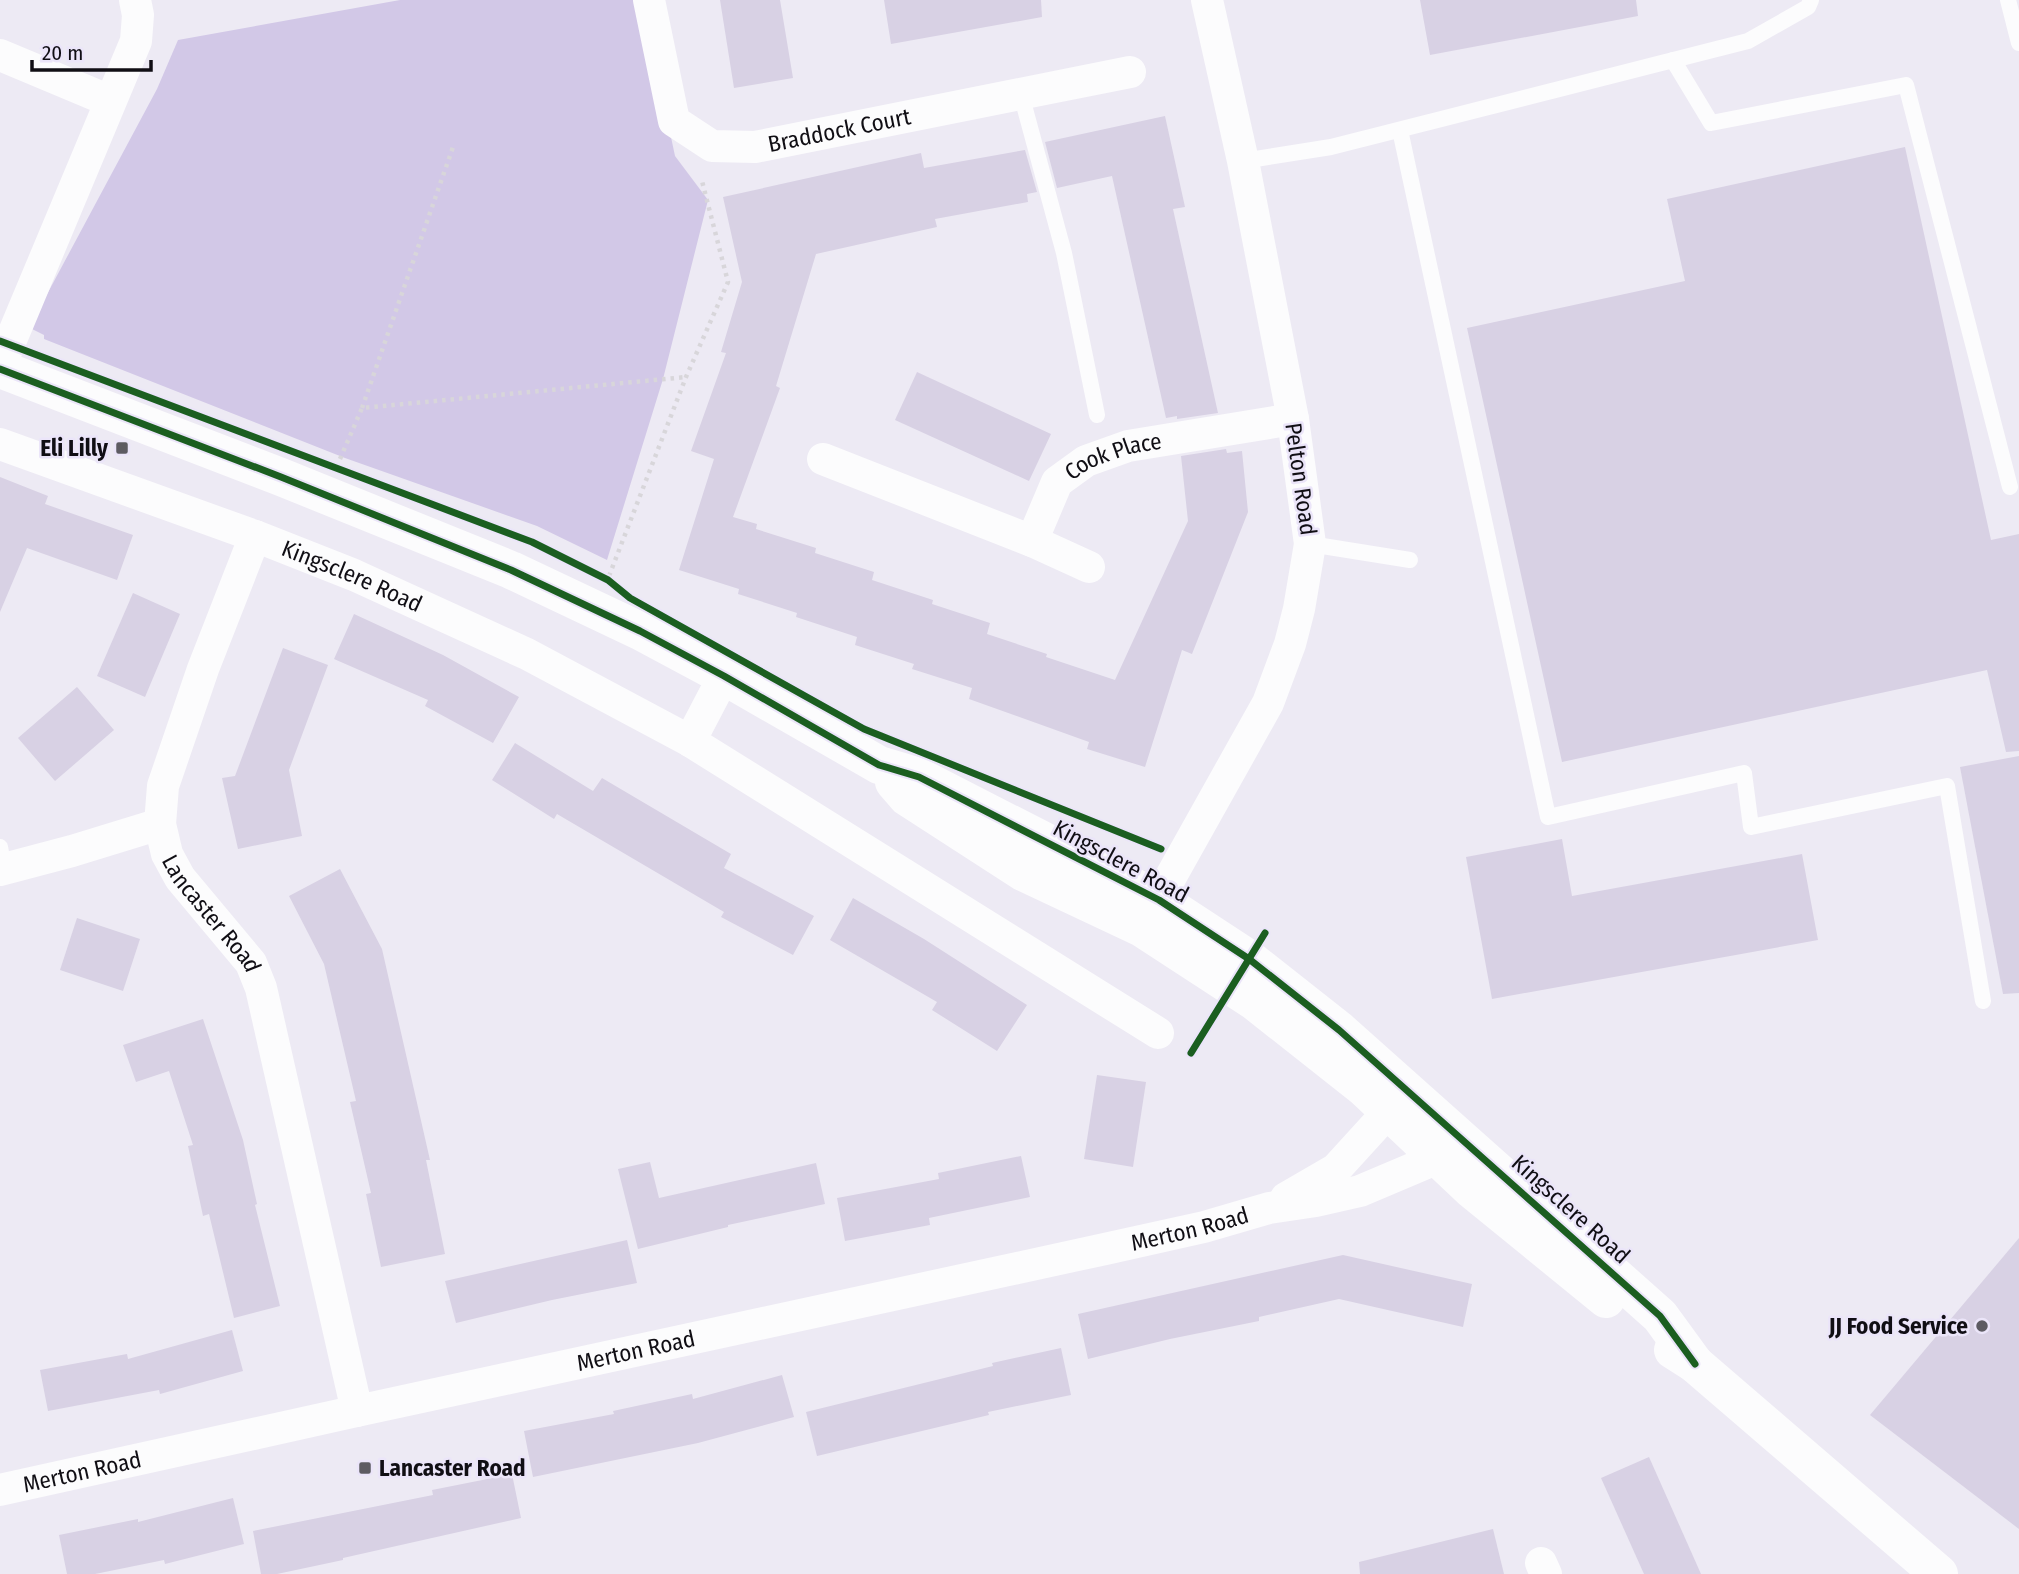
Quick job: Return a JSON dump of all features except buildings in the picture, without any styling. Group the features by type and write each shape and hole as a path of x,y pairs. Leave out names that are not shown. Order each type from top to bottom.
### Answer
{"street":[{"path":"0,367 136,41 138,15 135,0"},
{"name":"Braddock Court","path":"649,0 674,121 712,146 755,147 1130,72"},
{"name":"Pelton Road","path":"1150,914 1268,703 1290,644 1310,544 1293,419 1243,161 1207,0"},
{"path":"0,55 110,101"},
{"name":"Kingsclere Road","path":"0,367 511,570 640,631 879,765 907,797 1023,872 1150,914 1254,1002 1314,1046 1396,1099 1450,1148 1471,1189 1644,1332 1695,1364 1939,1574"},
{"name":"Cook Place","path":"1032,541 1057,482 1086,461 1128,446 1293,419"},
{"name":"Kingsclere Road","path":"0,444 355,575 527,654 690,741 1158,1034"},
{"path":"823,459 1032,541 1089,567"},
{"name":"Lancaster Road","path":"255,536 203,669 163,786 160,824 167,854 180,878 251,963 261,989 357,1411"},
{"path":"690,741 724,676"},
{"name":"Lancaster Road","path":"1,862 72,851 160,824"},
{"name":"Merton Road","path":"1269,1208 1336,1169 1396,1099"},
{"name":"Merton Road","path":"0,1490 1167,1236 1269,1208 1360,1191 1450,1148"}],"lane":[{"path":"1243,161 1331,147 1748,41 1808,7 1811,0"},
{"path":"2008,0 2019,43"},
{"path":"1673,60 1710,123 1906,85 2010,487"},
{"path":"1021,94 1064,253 1097,415"},
{"path":"1400,130 1548,817 1744,774 1751,827 1947,786 1983,1001"},
{"path":"1310,544 1410,561"}],"path":[{"path":"608,580 685,377 728,282 708,200 684,126"},
{"path":"336,468 362,408 453,148"},
{"path":"362,408 685,377"},
{"path":"597,574 615,586"}],"shaded area":[{"path":"400,0 642,0 675,156 708,200 663,379 607,560 537,526 345,458 44,339 44,335 32,329 45,298 157,89 178,40"}],"cycle path":[{"path":"0,341 532,542 608,580 630,598 864,729 1161,849"},
{"path":"0,369 281,477 511,570 640,631 879,765 919,777 1159,900 1249,959 1339,1030 1660,1316 1695,1364"},
{"path":"1191,1053 1265,933"}],"place":[{"name":"Eli Lilly","path":"122,448"},
{"name":"JJ Food Service","path":"1982,1326"},
{"name":"Lancaster Road","path":"365,1468"}]}
